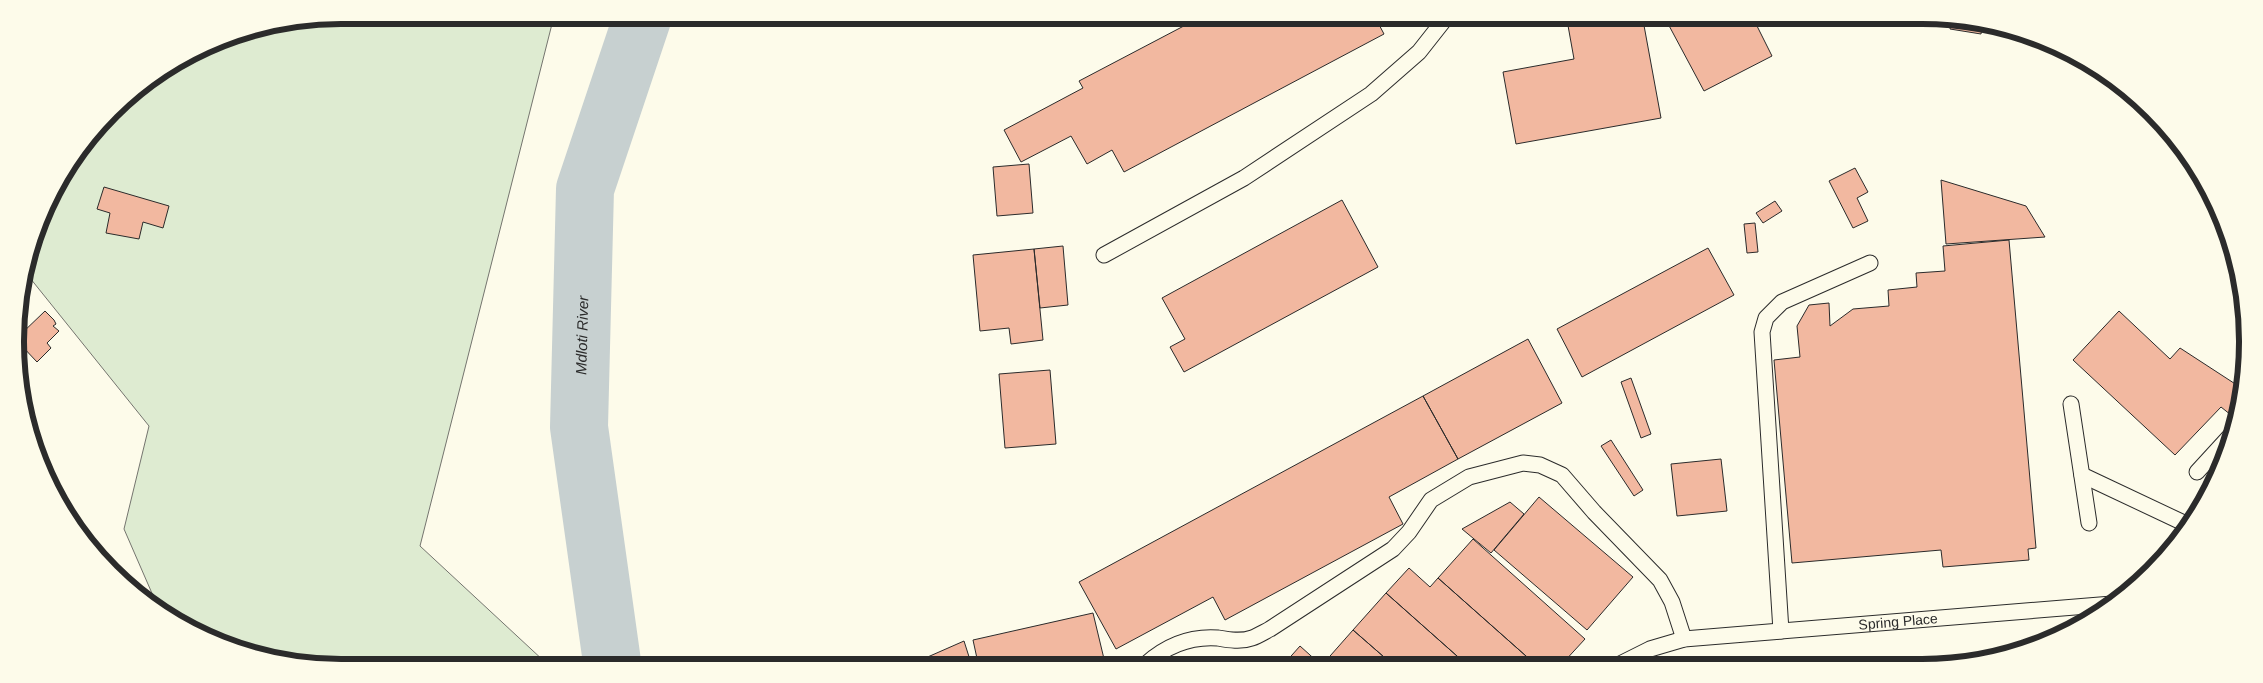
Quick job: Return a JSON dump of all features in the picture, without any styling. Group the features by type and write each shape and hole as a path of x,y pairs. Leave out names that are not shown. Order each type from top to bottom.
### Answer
{"lane":[{"path":"1104,255 1244,178 1371,94 1419,52 1441,24"},
{"path":"1781,631 1762,332 1766,318 1782,302 1870,263"},
{"path":"2071,404 2089,524"},
{"path":"2197,472 2221,448"},
{"path":"1152,659 1157,654 1180,643 1197,638 1233,640 1252,638 1270,629 1393,548 1409,532 1431,500 1469,477 1523,463 1540,465 1562,475 1660,580 1672,602 1684,639"},
{"path":"2082,475 2183,523"},
{"name":"Spring Place","path":"1629,659 1684,639 2100,605"}],"green space":[{"path":"321,24 552,24 420,546 542,659 321,659 300,657 239,642 183,617 154,598 124,529 149,426 30,278 48,220 66,183 89,148 117,117 148,89 183,66 220,48 280,30"}],"building":[{"path":"1188,24 1379,24 1384,34 1124,172 1112,150 1087,164 1071,136 1021,162 1004,130 1083,88 1079,81"},
{"path":"1568,24 1644,24 1661,118 1516,144 1503,72 1574,59"},
{"path":"1668,24 1756,24 1772,56 1704,91"},
{"path":"1951,25 1982,30 1981,34 1950,29"},
{"path":"1029,164 1033,213 997,216 993,167"},
{"path":"1855,168 1868,192 1857,198 1868,221 1853,228 1829,181"},
{"path":"1941,180 2026,206 2045,237 1946,244"},
{"path":"104,187 169,206 163,228 143,222 139,239 106,233 110,213 97,209"},
{"path":"1342,200 1378,267 1184,372 1170,347 1185,339 1162,298"},
{"path":"1775,201 1782,211 1763,223 1756,213"},
{"path":"1755,223 1758,252 1747,253 1744,224"},
{"path":"2009,240 2036,548 2028,549 2029,560 1943,567 1941,550 1792,563 1774,360 1800,357 1797,326 1809,305 1829,303 1830,326 1853,309 1889,306 1888,290 1917,287 1916,273 1945,271 1943,246"},
{"path":"1063,246 1068,305 1040,308 1034,249"},
{"path":"1708,248 1734,295 1582,377 1557,329"},
{"path":"1034,249 1043,340 1011,344 1009,328 980,331 973,255"},
{"path":"45,311 54,320 56,324 53,326 59,331 47,343 51,348 37,362 24,348 24,331"},
{"path":"2119,311 2170,359 2180,348 2237,385 2230,414 2221,407 2175,455 2073,360"},
{"path":"1528,339 1562,403 1458,459 1423,396"},
{"path":"1050,370 1056,444 1005,448 999,374"},
{"path":"1631,378 1651,434 1641,438 1621,382"},
{"path":"1423,396 1458,459 1389,497 1403,524 1225,620 1213,597 1116,649 1079,582"},
{"path":"1611,440 1643,490 1634,496 1601,446"},
{"path":"1721,459 1727,511 1677,516 1671,464"},
{"path":"1539,497 1633,577 1587,630 1494,550"},
{"path":"1510,502 1524,514 1491,553 1462,529"},
{"path":"1473,539 1585,639 1567,659 1529,659 1438,578"},
{"path":"1409,568 1430,587 1438,578 1529,659 1460,659 1386,593"},
{"path":"1386,593 1460,659 1386,659 1353,630"},
{"path":"1093,613 1104,659 977,659 973,640"},
{"path":"1353,630 1386,659 1327,659"},
{"path":"964,641 970,659 923,659"},
{"path":"1300,646 1314,659 1288,659"}],"waterway":[{"name":"Mdloti River","path":"612,659 579,427 585,189 640,24"}]}
